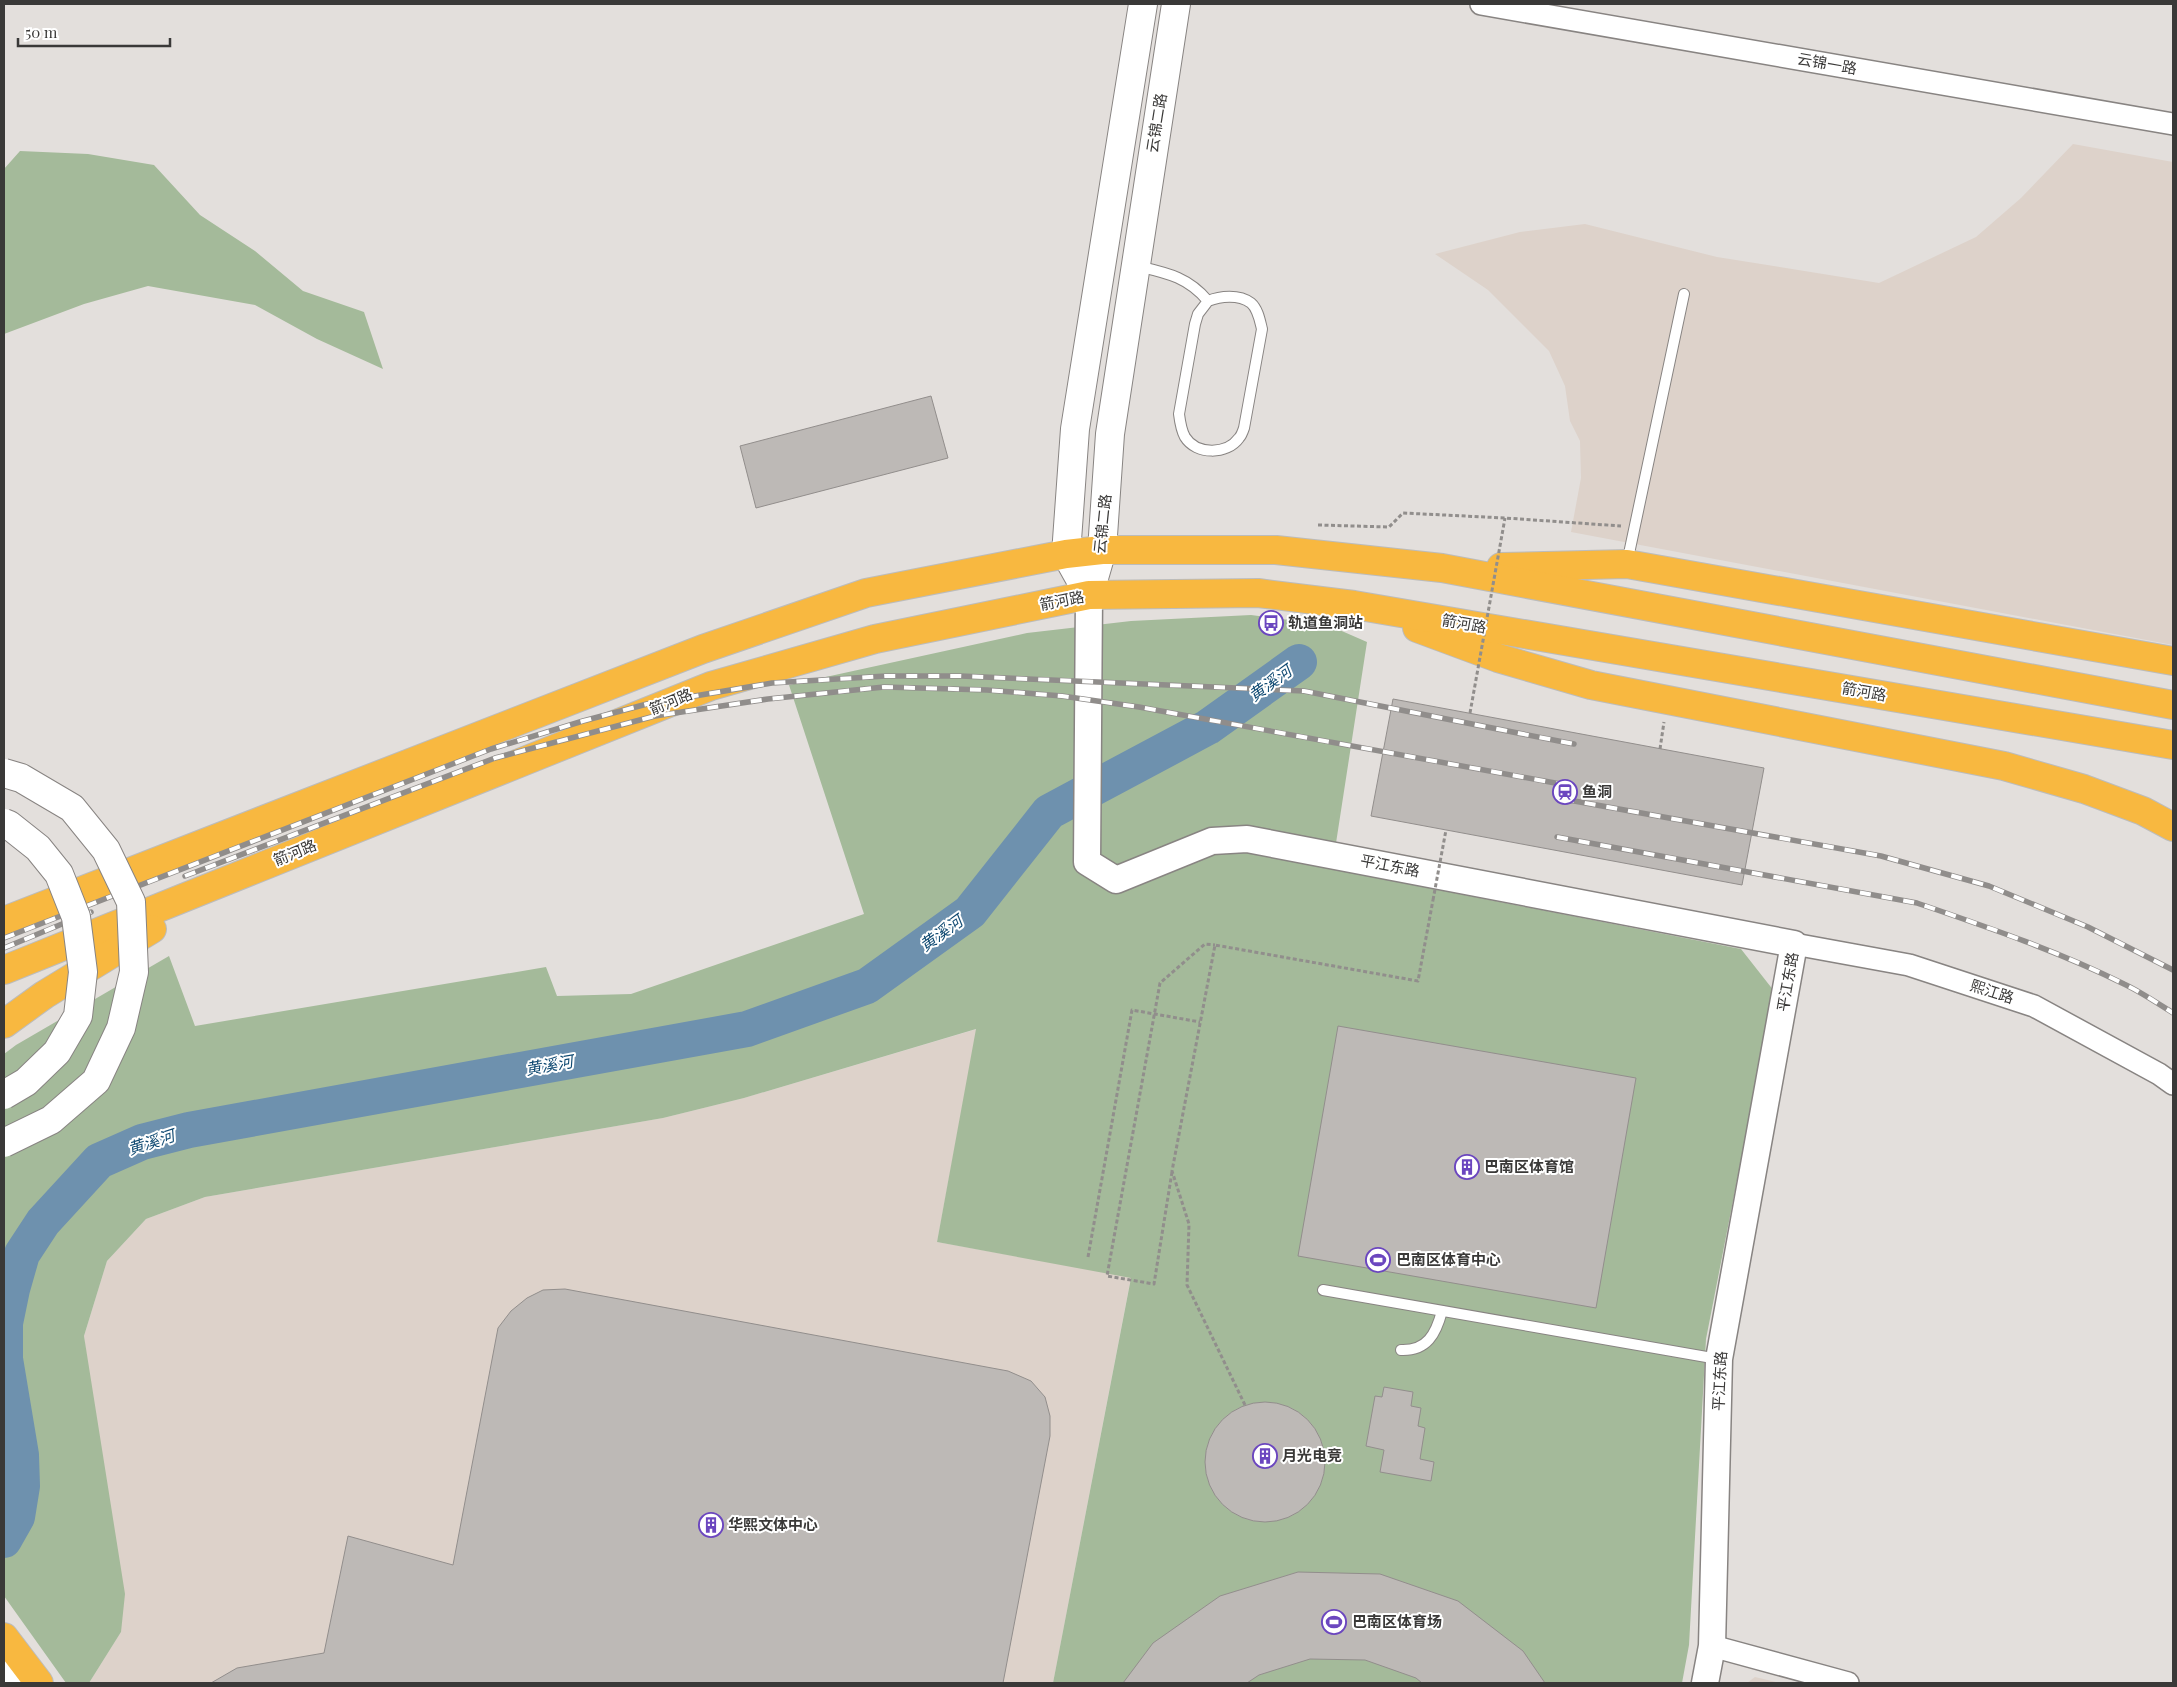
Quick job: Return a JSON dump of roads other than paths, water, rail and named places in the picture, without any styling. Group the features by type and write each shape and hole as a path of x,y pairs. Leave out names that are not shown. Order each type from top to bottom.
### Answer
{"highway":[{"path":"4,921 712,646 866,594 1066,554 1102,550 1276,550 1442,568 2173,705"},
{"path":"1442,568 1627,564 2173,661"},
{"name":"箭河路","path":"4,970 711,686 875,639 1089,595 1258,593 1354,605 2173,744"},
{"path":"1354,605 1498,658 1591,685 2004,766 2092,792 2143,811 2173,827"},
{"path":"4,1024 44,995 237,876"},
{"path":"5,1650 39,1683"}],"main road":[{"path":"1089,595 1066,554 1075,430 1144,4"},
{"name":"云锦二路","path":"1089,595 1102,550 1110,434 1176,4"},
{"path":"4,774 21,778 72,808 106,850 131,902 134,972 122,1028 96,1080 51,1120 4,1143"},
{"path":"4,823 38,848 59,874 76,917 83,972 78,1016 57,1052 26,1082 4,1095"},
{"path":"5,1650 20,1683"}],"street":[{"name":"云锦一路","path":"1481,4 2173,124"},
{"name":"平江东路","path":"1089,595 1087,862 1116,880 1212,841 1247,839 1794,944 1719,1359 1712,1646 1705,1683"},
{"name":"熙江路","path":"1794,944 1909,965 2034,1006 2160,1074 2173,1084"},
{"path":"1712,1646 1848,1683"}],"lane":[{"path":"1136,265 1173,274 1197,288 1208,301"},
{"path":"1627,564 1684,294"},
{"path":"1235,297 1251,304 1259,315 1262,329 1244,428 1239,438 1230,446 1211,452 1197,447 1186,439 1181,428 1179,414 1195,324 1198,314 1208,301 1215,298 1235,297"},
{"path":"1323,1290 1719,1359"},
{"path":"1401,1350 1413,1350 1423,1346 1439,1323 1442,1311"}],"waterway":[{"name":"黄溪河","path":"4,1540 17,1517 22,1486 21,1455 5,1359 5,1323 12,1289 22,1254 43,1222 99,1161 142,1142 189,1130 747,1029 867,986 970,912 1049,812 1208,727 1299,662"}],"railway":[{"path":"4,938 491,749 647,704 772,683 886,676 961,676 1304,691 1574,744"},
{"path":"185,876 495,758 655,716 768,699 884,687 987,690 1062,696 1139,707 1566,785"},
{"path":"1563,799 1881,856 1989,886 2088,927 2173,970"},
{"path":"1557,837 1917,903 1996,930 2074,961 2130,987 2173,1013"},
{"path":"4,948 91,912"}],"place":[{"name":"轨道鱼洞站","path":"1271,623"},
{"name":"鱼洞","path":"1565,792"},
{"name":"巴南区体育馆","path":"1467,1167"},
{"name":"巴南区体育中心","path":"1378,1260"},
{"name":"月光电竞","path":"1265,1456"},
{"name":"华熙文体中心","path":"711,1525"},
{"name":"巴南区体育场","path":"1334,1622"}]}
